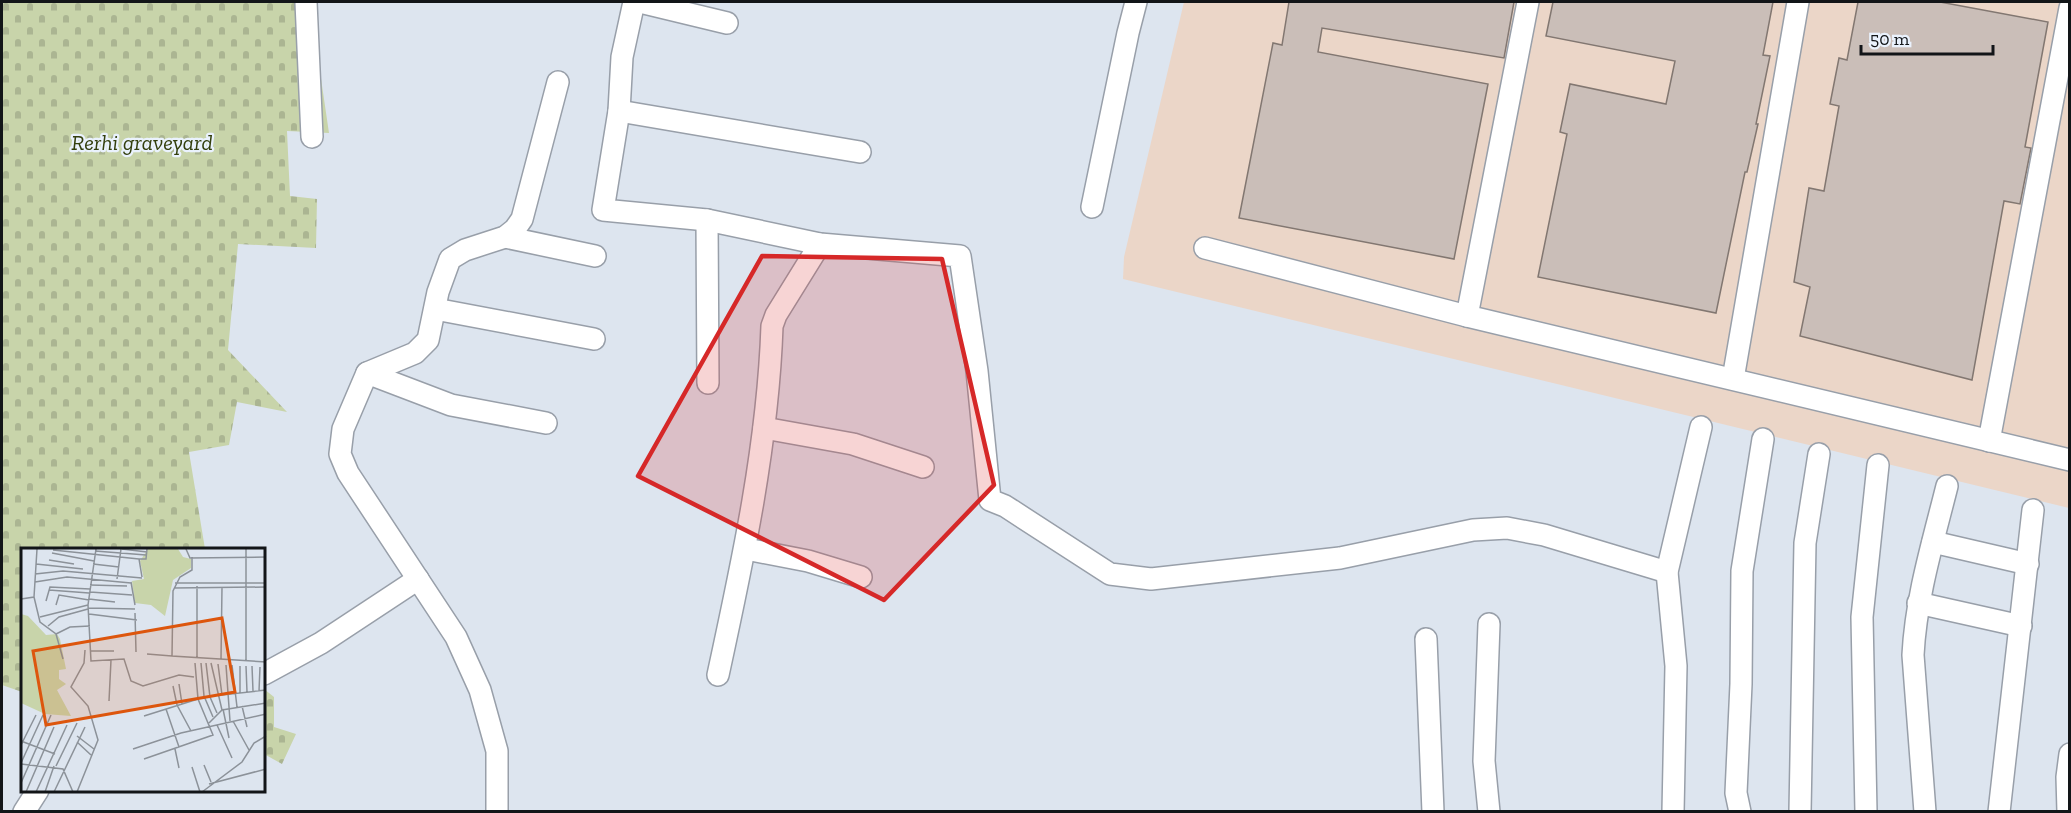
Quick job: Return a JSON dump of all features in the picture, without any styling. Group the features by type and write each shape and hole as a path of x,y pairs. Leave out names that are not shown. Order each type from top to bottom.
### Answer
{"street":[{"path":"306,2 312,137"},
{"path":"634,2 622,57 619,111 603,210 707,220 820,244 960,256 977,371 990,500 1005,506 1110,574 1151,579 1340,558 1473,530 1507,528 1544,535 1667,572"},
{"path":"640,2 727,23"},
{"path":"1092,207 1136,2"},
{"path":"1467,316 1528,2"},
{"path":"1733,380 1798,2"},
{"path":"1989,441 2070,8"},
{"path":"497,812 497,751 480,690 456,637 348,473 340,454 342,429 367,373 415,353 428,340 438,292 450,260 465,250 505,237 522,219 558,82"},
{"path":"619,111 860,152"},
{"path":"707,220 708,383"},
{"path":"505,237 595,256"},
{"path":"718,675 746,549 764,428 772,327 776,315 820,244"},
{"path":"1205,248 1467,316 2070,460"},
{"path":"435,309 594,339"},
{"path":"367,373 451,405 546,423"},
{"path":"1672,812 1676,666 1667,572 1701,427"},
{"path":"764,428 853,444 923,467"},
{"path":"1740,812 1736,793 1741,684 1742,571 1763,439"},
{"path":"1800,812 1805,543 1819,454"},
{"path":"1866,812 1863,617 1878,465"},
{"path":"1925,812 1913,655 1918,603 1947,486"},
{"path":"1999,812 2033,510"},
{"path":"1933,542 2028,564"},
{"path":"746,549 808,561 861,577"},
{"path":"266,673 321,643 418,579"},
{"path":"1918,603 2021,626"},
{"path":"1489,624 1484,761 1489,812"},
{"path":"1426,639 1433,812"},
{"path":"2068,812 2067,777 2070,754"},
{"path":"24,812 37,792"}],"highlighted area":[{"path":"762,256 942,259 994,485 884,600 638,476"}],"shaded area":[{"path":"1184,2 2069,2 2069,508 1123,279 1124,257"}],"green space":[{"name":"Rerhi graveyard","path":"2,2 314,2 315,38 329,133 287,131 290,196 317,199 316,248 238,244 228,350 287,412 237,402 229,445 189,452 205,548 21,548 21,692 2,685"},
{"path":"266,691 274,697 274,727 296,734 282,764 266,755"}],"building":[{"path":"1289,2 1514,2 1504,58 1322,28 1318,52 1488,84 1454,259 1239,218 1273,43 1282,45"},
{"path":"1553,2 1773,2 1763,55 1770,56 1756,124 1758,124 1747,172 1745,172 1716,313 1538,277 1567,134 1560,132 1570,84 1666,104 1675,61 1546,36"},
{"path":"1858,2 1940,2 2048,22 2025,147 2031,148 2020,204 2004,201 1972,380 1800,336 1810,287 1794,282 1809,188 1824,191 1839,106 1830,104 1839,58 1847,60"}]}
